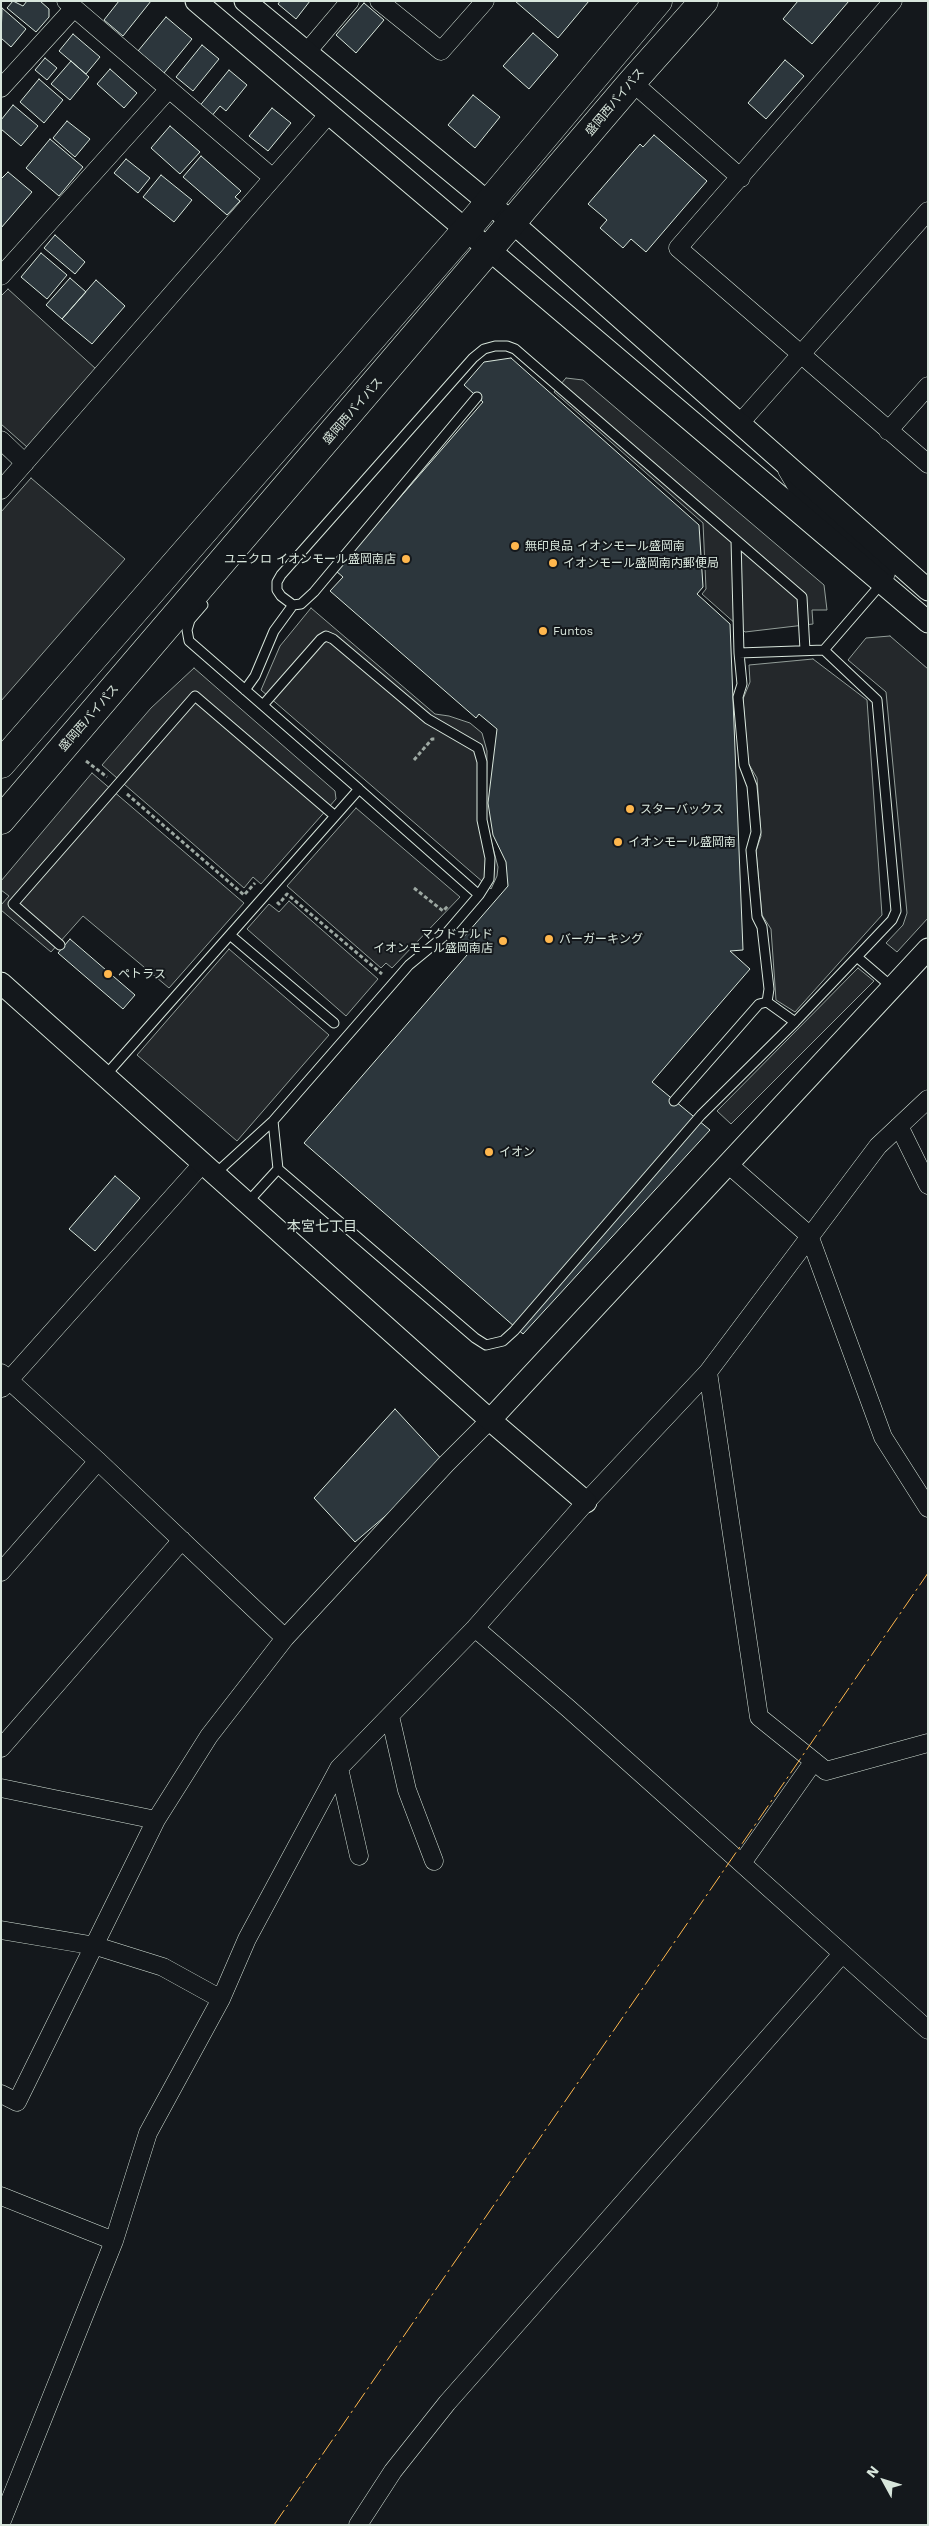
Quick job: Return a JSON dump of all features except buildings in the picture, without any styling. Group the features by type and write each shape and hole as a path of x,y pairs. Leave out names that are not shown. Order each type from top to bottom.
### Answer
{"highway":[{"path":"1,764 466,230 658,1"},
{"name":"盛岡西バイパス","path":"1,820 282,500 632,82 704,1"}],"street":[{"path":"196,1 328,115 928,622"},
{"path":"245,1 513,223 928,590"},
{"path":"306,53 350,1"},
{"path":"379,1 441,51 485,1"},
{"path":"893,1 741,178 678,248 800,356 928,464"},
{"path":"1,88 70,4 273,178"},
{"path":"632,82 741,178"},
{"path":"1,276 169,89"},
{"path":"1,490 328,115"},
{"path":"740,423 928,211"},
{"path":"888,431 928,386"},
{"path":"1,440 25,463"},
{"path":"780,459 807,504 886,572 882,583"},
{"path":"1,2094 17,2102 96,1946 156,1820 209,1736 285,1638 928,949"},
{"path":"1,983 490,1420 586,1502"},
{"path":"1,2523 114,2241 148,2133 221,1999 247,1939 339,1768 475,1628 586,1502 708,1372 794,1260 809,1235 878,1146 928,1099"},
{"path":"899,1126 928,1185"},
{"path":"728,1164 809,1235 883,1437 928,1508"},
{"path":"209,1168 4,1380 98,1461 285,1638"},
{"path":"708,1372 759,1716 826,1771 928,1744"},
{"path":"1,1572 98,1461"},
{"path":"1,1748 182,1540"},
{"path":"475,1628 570,1709 928,2030"},
{"path":"390,1716 407,1790 434,1861"},
{"path":"742,1863 814,1761"},
{"path":"339,1768 359,1856"},
{"path":"1,1788 156,1820"},
{"path":"1,1930 96,1946 163,1967 221,1999"},
{"path":"358,2525 393,2472 447,2403 842,1954"},
{"path":"1,2196 114,2241"}],"lane":[{"path":"477,397 314,592 301,604 293,605 286,601 278,590 277,582 281,575 473,358 484,349 495,346 507,346 515,349 802,597 806,650"},
{"path":"736,540 739,652 742,684 738,697 744,765 752,786 756,832 751,850 757,917 762,927 768,981 767,1002"},
{"path":"824,650 882,583"},
{"path":"208,598 190,620 187,630 189,640 479,895"},
{"path":"246,690 256,676 274,631 293,605"},
{"path":"209,1168 273,1121 409,965 443,937 479,895 489,879 490,858 482,820 482,762 478,748 428,719 333,639 326,636 320,639 263,705"},
{"path":"273,1121 278,1169 475,1338 486,1344 503,1340 514,1331 701,1115 858,957 892,920 896,911 877,700 824,650 739,652"},
{"path":"60,945 12,904 195,696 335,816"},
{"path":"105,1076 359,789"},
{"path":"230,935 334,1023"},
{"path":"858,957 892,987"},
{"path":"674,1101 759,1004 767,1002 795,1022"},
{"path":"247,1203 278,1169"}],"path":[{"path":"414,760 432,739 442,738"},
{"path":"86,761 107,778"},
{"path":"123,791 244,895 254,883"},
{"path":"414,888 443,911 449,905"},
{"path":"275,900 279,904 288,894 382,974"}],"shaded area":[{"path":"8,289 96,369 27,447 1,424 1,296"},
{"path":"566,378 583,380 824,585 827,610 812,610 813,624 745,632 702,594 706,589 703,523 554,392"},
{"path":"31,478 125,559 1,701 1,512"},
{"path":"311,608 435,714 449,716 470,723 482,733 487,751 486,821 498,867 497,876 491,889 261,690 280,646"},
{"path":"890,636 928,669 928,918 897,952 886,943 903,925 907,913 886,692 848,660 866,638"},
{"path":"813,659 867,700 882,915 795,1012 776,1000 771,929 762,915 756,851 761,836 757,778 748,763 743,699 750,682 749,665"},
{"path":"194,668 335,791 336,799 261,884 253,877 244,888 102,765 151,708"},
{"path":"92,773 244,903 169,988 83,916 51,952 1,910 1,905 9,896 1,890 1,881"},
{"path":"356,808 460,897 392,968 386,963 381,968 287,886"},
{"path":"289,901 378,979 346,1016 247,929 269,904 279,912"},
{"path":"229,949 329,1035 237,1141 137,1055"},
{"path":"858,968 874,981 731,1124 717,1111"}],"power":[{"path":"274,2525 928,1573"}],"place":[{"name":"無印良品 イオンモール盛岡南","path":"515,546"},
{"name":"ユニクロ イオンモール盛岡南店","path":"406,559"},
{"name":"イオンモール盛岡南内郵便局","path":"553,563"},
{"name":"Funtos","path":"543,631"},
{"name":"スターバックス","path":"630,809"},
{"name":"イオンモール盛岡南","path":"618,842"},
{"name":"バーガーキング","path":"549,939"},
{"name":"マクドナルド イオンモール盛岡南店","path":"503,941"},
{"name":"ペトラス","path":"108,974"},
{"name":"イオン","path":"489,1152"}],"district":[{"name":"本宮七丁目","path":"322,1227"}]}
